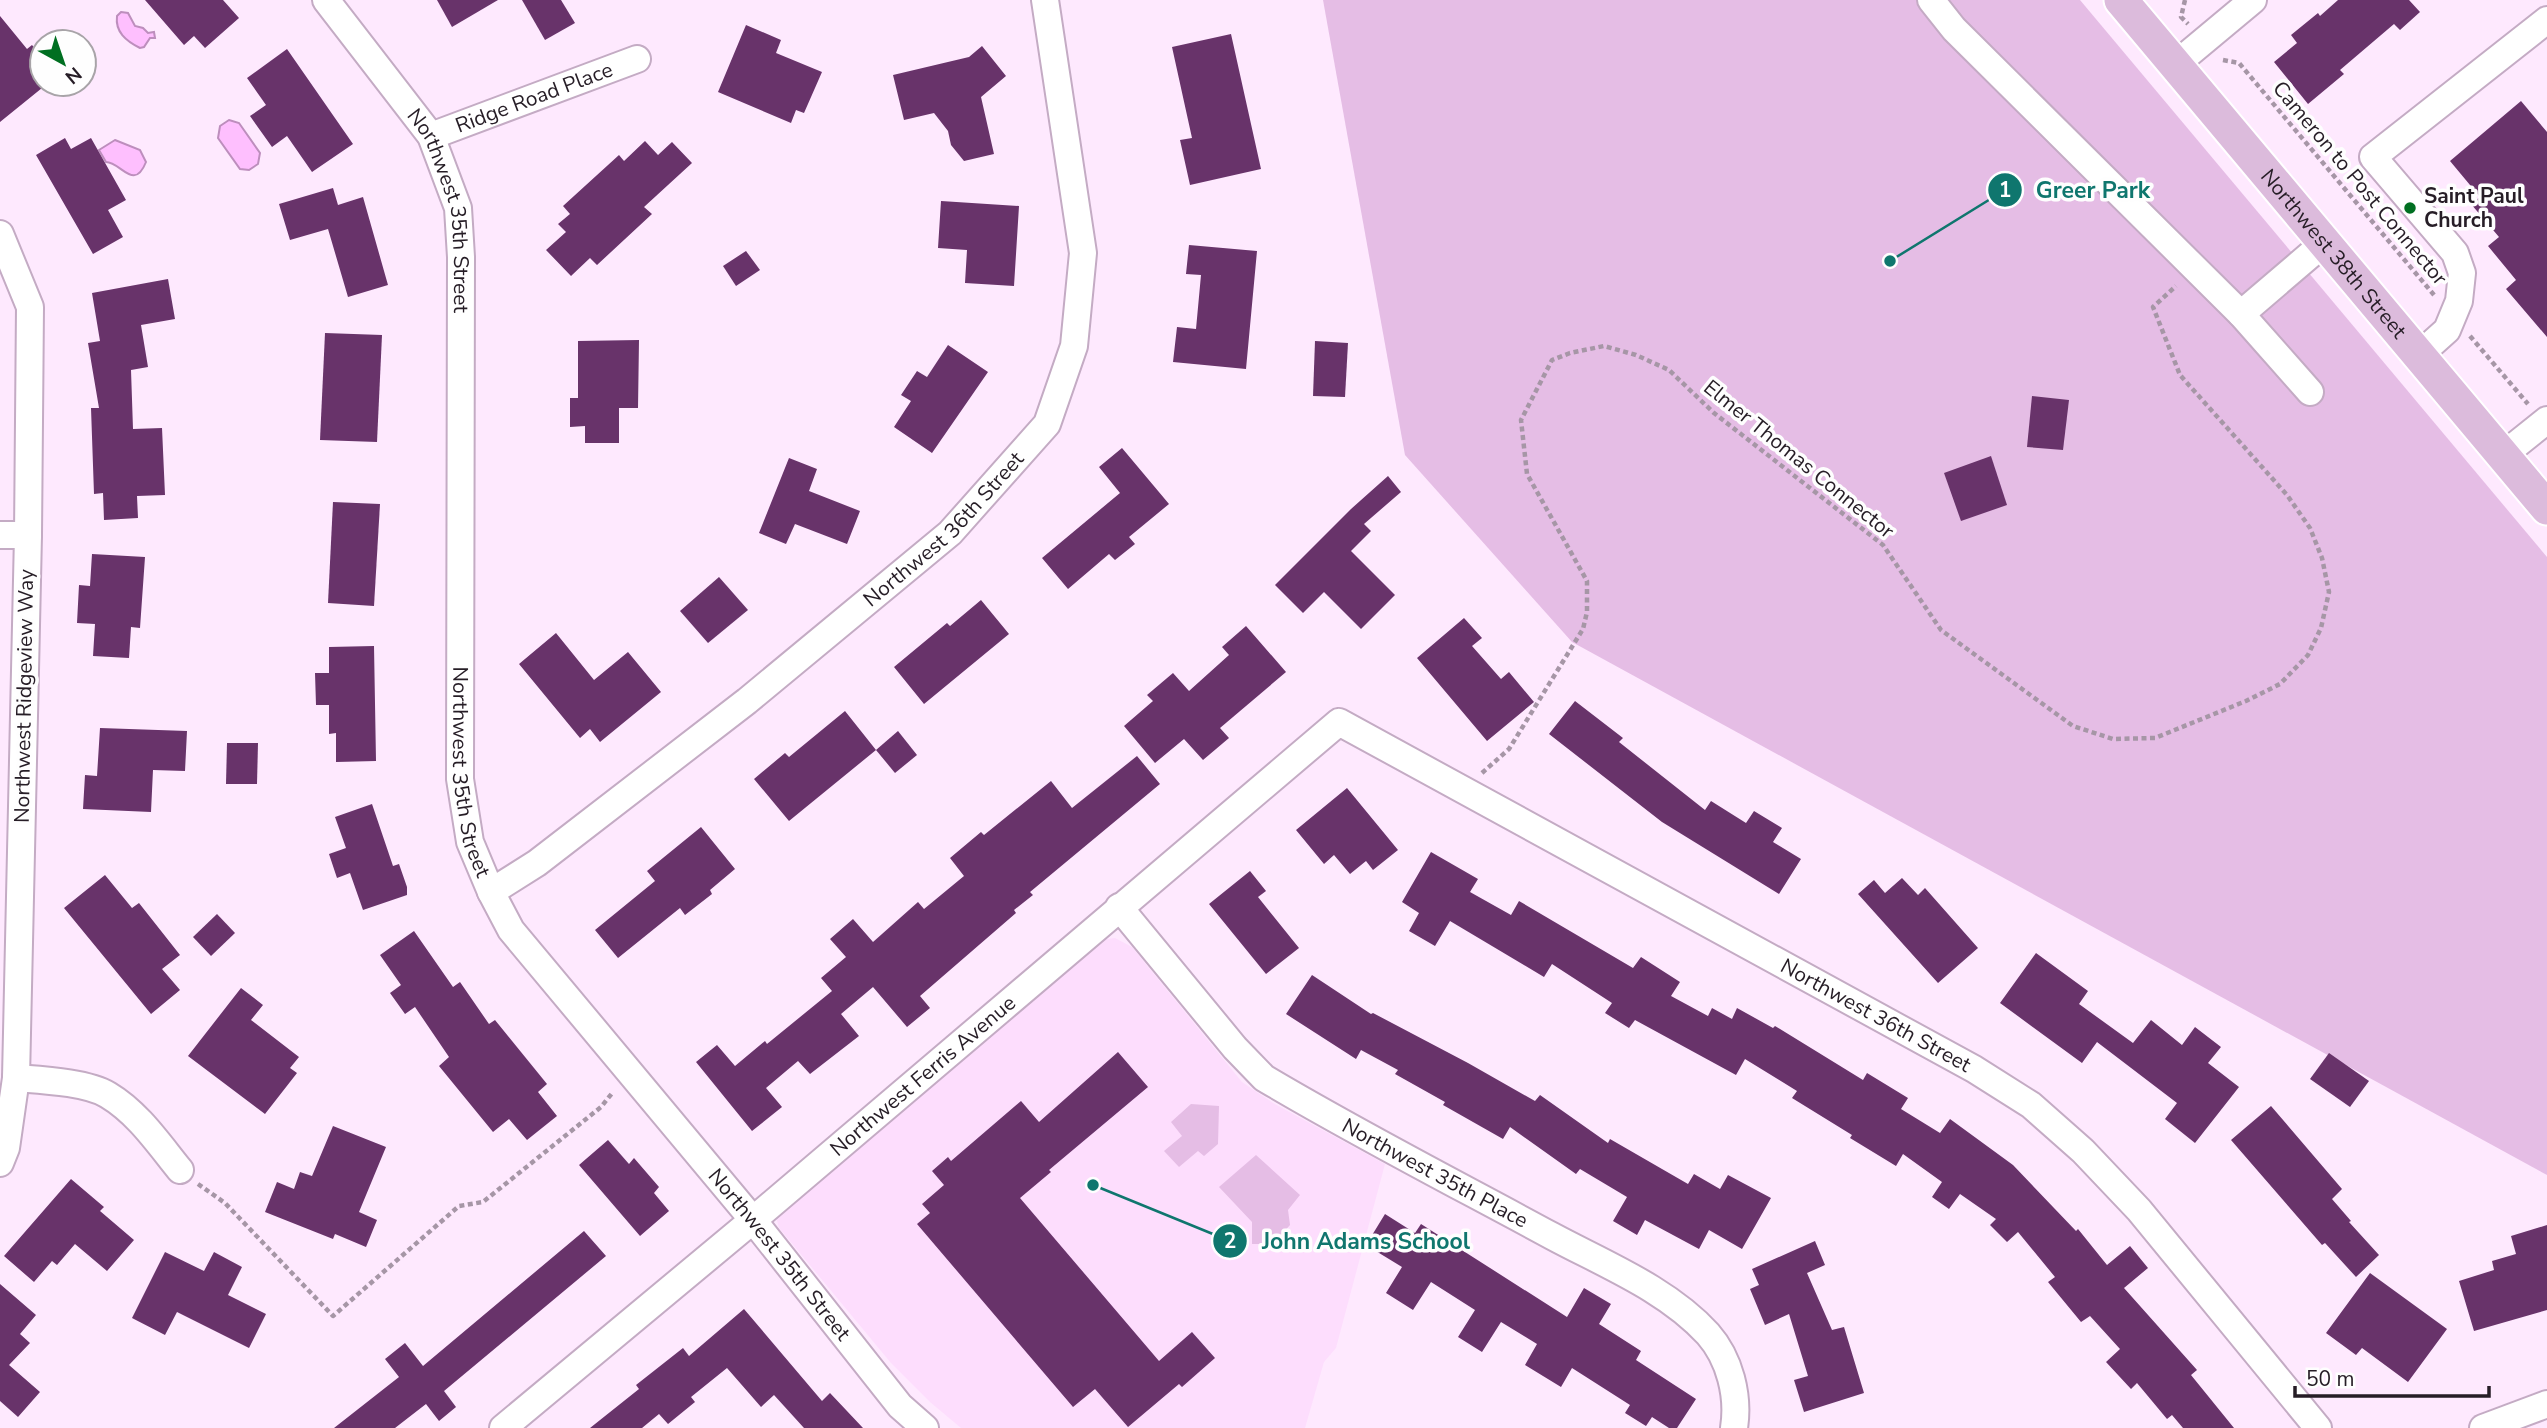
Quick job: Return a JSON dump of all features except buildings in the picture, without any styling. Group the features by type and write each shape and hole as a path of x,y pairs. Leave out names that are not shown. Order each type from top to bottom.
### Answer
{"main road":[{"name":"Northwest 38th Street","path":"2121,0 2502,456 2545,501"}],"street":[{"name":"Northwest 35th Street","path":"326,0 431,136 457,208 461,257 460,779 470,842 511,930 753,1220 900,1406 925,1428"},
{"name":"Northwest 36th Street","path":"491,891 537,863 747,701 950,533 1047,424 1074,346 1083,253 1045,0"},
{"path":"1931,0 1954,29 2241,314 2310,392"},
{"path":"2175,65 2253,0"},
{"path":"2418,356 2447,330 2459,301 2462,273 2455,253 2374,157 2547,20"},
{"name":"Ridge Road Place","path":"431,136 637,59"},
{"name":"Northwest Ridgeview Way","path":"0,234 30,307 28,535 16,1078 6,1148 0,1163"},
{"path":"2241,314 2324,243"},
{"path":"2502,456 2546,421"},
{"path":"0,535 28,535"},
{"name":"Northwest 36th Street","path":"1339,723 1974,1069 2031,1105 2083,1151 2139,1210 2318,1428"},
{"name":"Northwest Ferris Avenue","path":"503,1428 753,1220 1339,723"},
{"name":"Northwest 35th Place","path":"1119,907 1235,1048 1264,1078 1623,1274 1687,1314 1709,1336 1724,1359 1737,1410 1734,1428"},
{"path":"16,1078 58,1080 106,1093 139,1119 180,1170"},
{"path":"2483,1428 2547,1405"}],"path":[{"name":"Cameron to Post Connector","path":"2185,0 2181,17 2218,59 2239,63 2453,317 2546,421"},
{"name":"Elmer Thomas Connector","path":"1464,790 1508,750 1583,629 1587,612 1587,580 1527,474 1521,420 1552,360 1604,346 1636,355 1669,370 1714,413 1882,545 1941,630 2073,726 2113,739 2155,738 2246,701 2280,684 2308,655 2321,628 2329,592 2322,558 2310,528 2287,495 2180,375 2153,307 2194,268"},
{"path":"180,1170 225,1203 334,1316 459,1206 484,1202 601,1107 629,1072"}],"shaded area":[{"path":"1323,0 2080,0 2547,557 2547,1175 1572,642 1405,455"},
{"path":"121,12 128,13 135,26 148,33 154,32 155,38 150,38 144,47 140,48 130,42 118,27 117,16"},
{"path":"229,120 239,123 260,153 258,164 249,170 240,169 218,138 220,126"},
{"path":"115,140 140,150 146,162 137,175 106,162 99,150"},
{"path":"1115,938 1132,947 1242,1082 1273,1103 1385,1164 1336,1348 1324,1362 1305,1428 961,1428 891,1363 779,1228 776,1217 1099,940"},
{"path":"1191,1104 1219,1106 1218,1144 1204,1156 1198,1151 1179,1167 1164,1151 1182,1136 1171,1122"},
{"path":"1256,1155 1300,1195 1288,1210 1290,1225 1273,1244 1252,1244 1252,1222 1219,1187"}],"place":[{"name":"Saint Paul Church","path":"2410,208"},
{"name":"Greer Park","path":"1890,261"},
{"name":"John Adams School","path":"1093,1185"}]}
